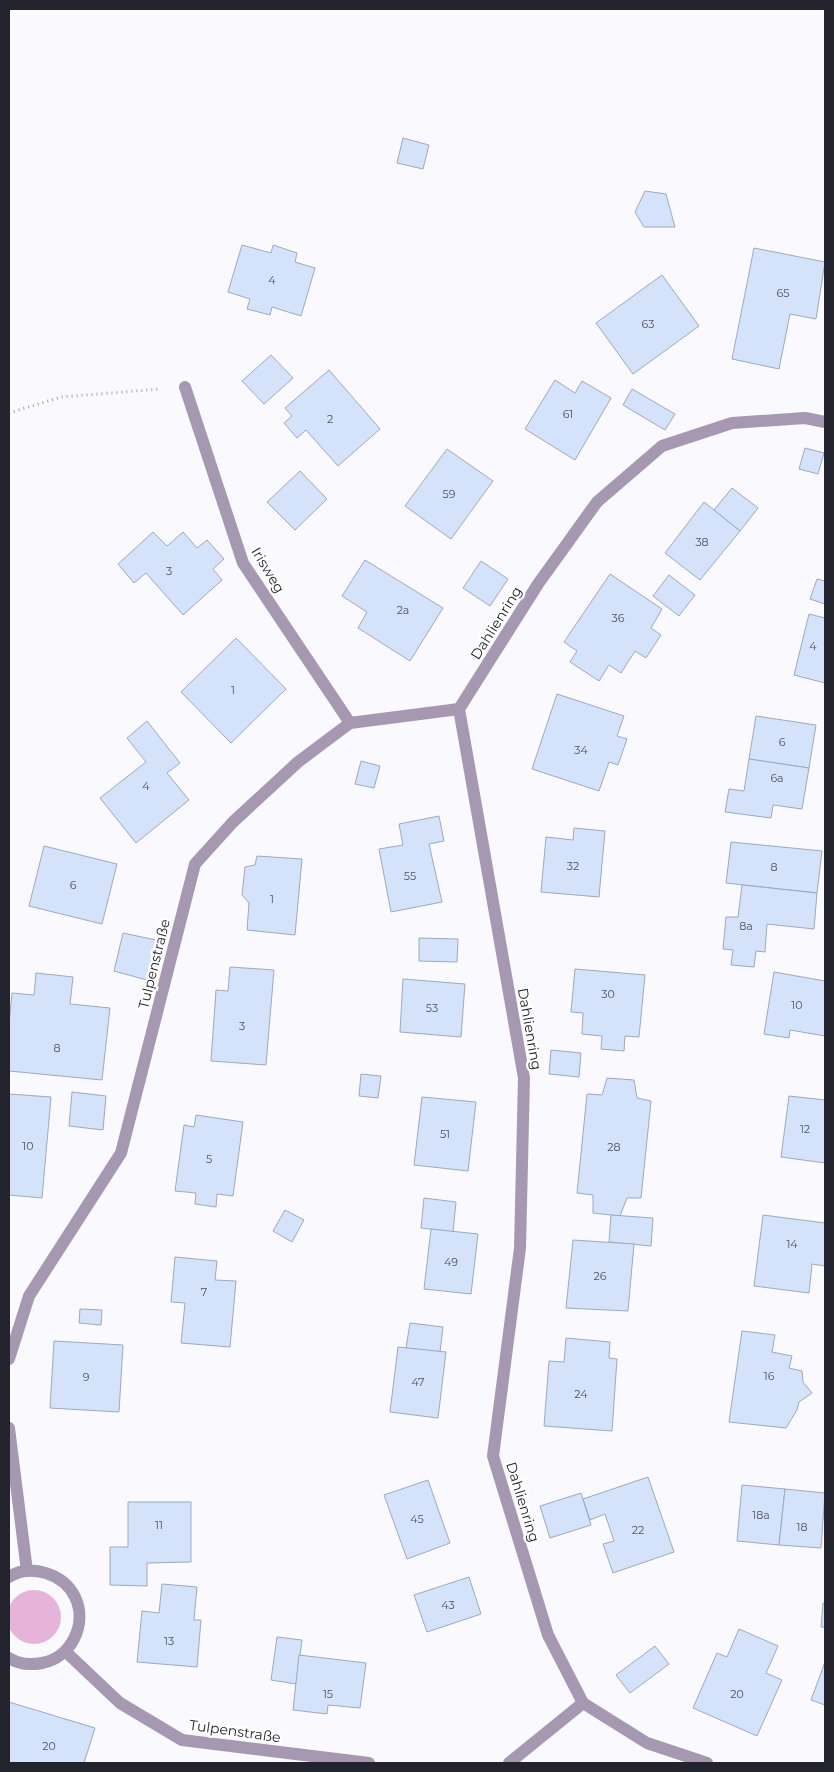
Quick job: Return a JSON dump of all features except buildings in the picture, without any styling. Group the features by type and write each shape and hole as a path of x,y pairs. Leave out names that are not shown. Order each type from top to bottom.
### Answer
{"street":[{"name":"Irisweg","path":"185,387 243,563 350,723"},
{"name":"Dahlienring","path":"584,1704 548,1635 493,1456 520,1248 524,1078 459,709 538,584 597,502 662,446 732,423 805,418 825,422"},
{"name":"Tulpenstraße","path":"9,1359 29,1296 121,1153 195,864 233,822 298,762 350,723 459,709"},
{"path":"9,1428 27,1571"},
{"path":"9,1578 27,1571 45,1572 61,1581 75,1597 79,1619 75,1637 66,1652 50,1662 32,1665 9,1658"},
{"name":"Tulpenstraße","path":"66,1652 120,1703 182,1740 369,1763"},
{"path":"510,1763 584,1704 647,1743 707,1763"}],"path":[{"path":"9,413 61,397 185,387"}],"shaded area":[{"path":"29,1590 39,1590 49,1594 57,1602 61,1617 57,1632 49,1640 39,1644 29,1644 19,1640 11,1632 7,1622 7,1612 11,1602 19,1594"}]}
